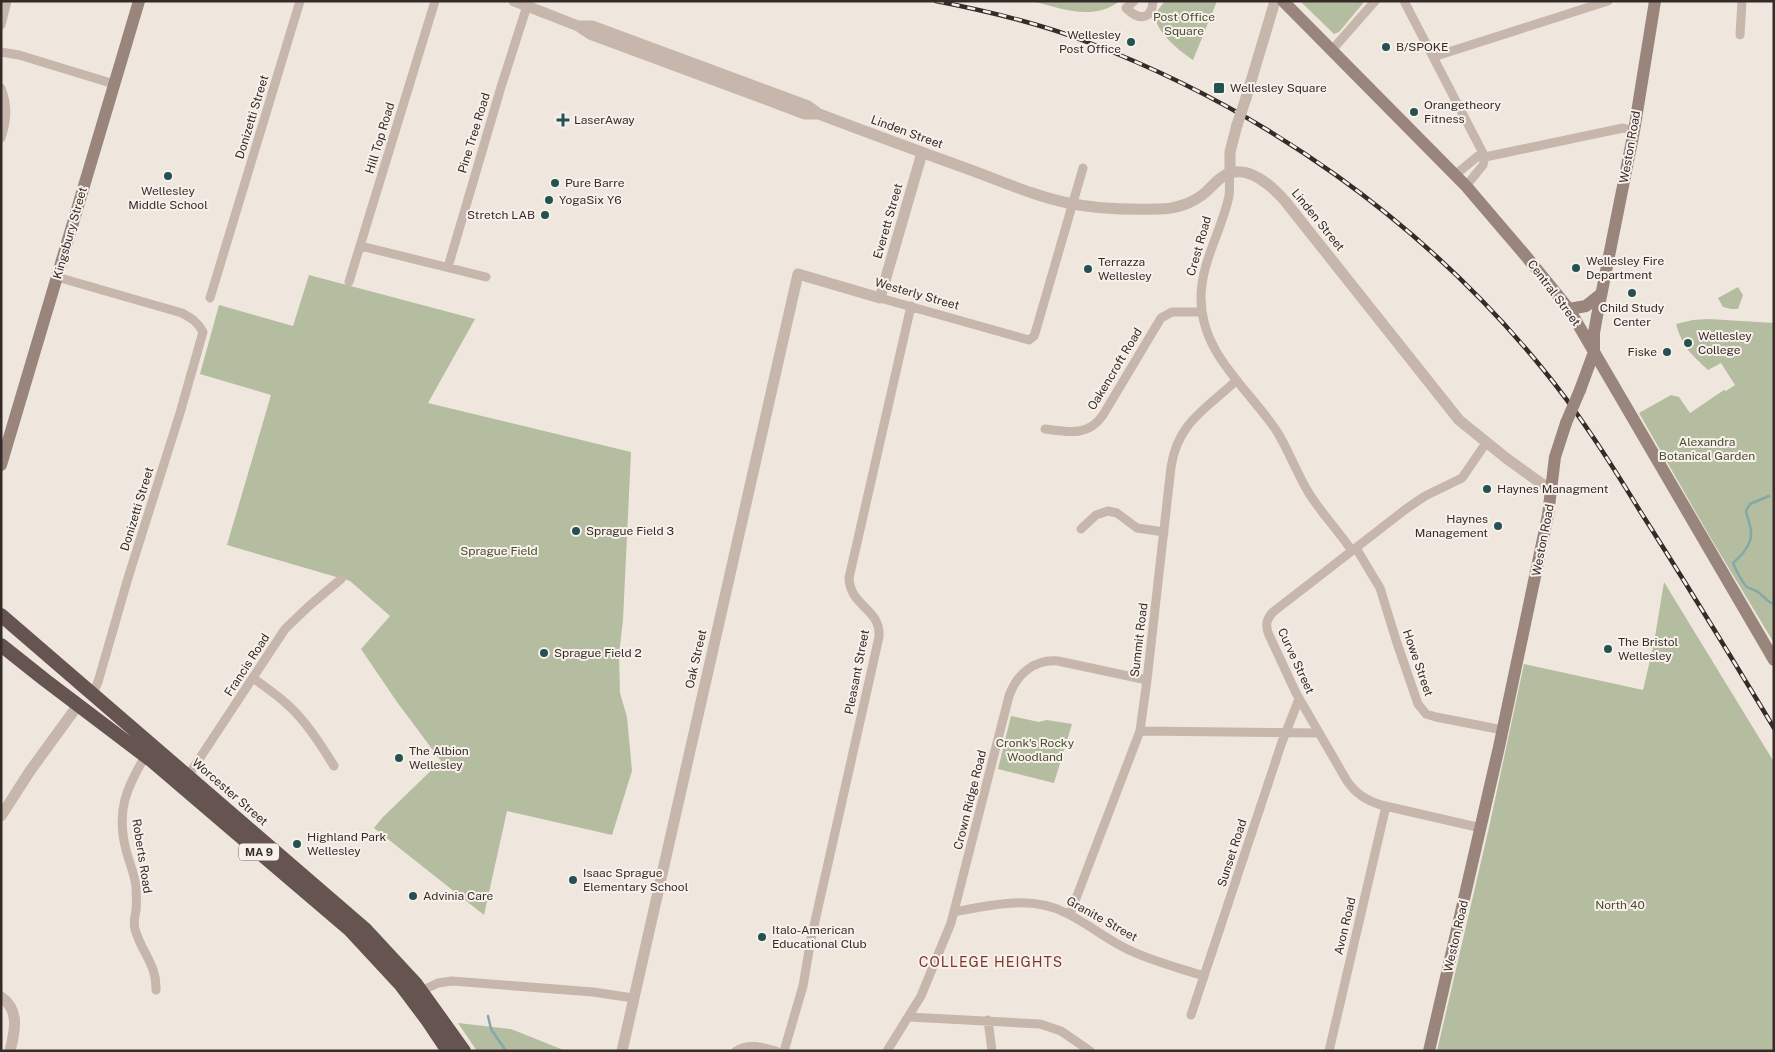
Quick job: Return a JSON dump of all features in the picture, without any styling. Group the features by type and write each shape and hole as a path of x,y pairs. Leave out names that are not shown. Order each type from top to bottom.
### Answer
{"highway":[{"name":"Worcester Street","path":"1,615 364,928 396,961 421,991 464,1051"},
{"name":"MA 9","path":"1,645 44,680 146,755 357,937 382,962 411,997 448,1051"},
{"path":"44,680 55,674 58,666"}],"main road":[{"name":"Kingsbury Street","path":"1,465 139,1"},
{"name":"Central Street","path":"1283,1 1456,175 1569,309 1774,660"},
{"name":"Weston Road","path":"1429,1051 1503,730 1548,516 1555,457 1566,423 1594,352 1594,333 1634,131 1655,1"},
{"path":"1569,309 1586,306 1601,294"}],"street":[{"path":"1,25 7,1"},
{"name":"Donizetti Street","path":"210,298 300,1"},
{"name":"Hill Top Road","path":"350,282 435,1"},
{"name":"Linden Street","path":"514,1 578,26 592,26 808,106 819,114 1032,193 1074,204 1158,210 1172,208 1199,197 1221,178 1230,173 1243,172 1255,176 1282,198 1465,426 1537,481 1551,486"},
{"path":"1134,1 1123,5 1136,16 1145,16 1151,12 1153,1"},
{"name":"Crest Road","path":"1276,1 1231,148 1228,198 1203,277 1201,294 1202,312 1212,345 1275,428 1312,497 1354,550"},
{"path":"1332,50 1375,1"},
{"path":"1404,1 1485,157 1483,165 1466,186"},
{"path":"1433,57 1608,1"},
{"path":"1740,34 1742,1"},
{"name":"Pine Tree Road","path":"448,267 498,96 527,6"},
{"path":"1,52 19,55 114,84"},
{"path":"1,88 6,103 5,127 1,138"},
{"path":"1456,175 1475,158 1623,128 1634,131"},
{"name":"Everett Street","path":"880,298 922,152"},
{"path":"1074,204 1083,168"},
{"name":"Westerly Street","path":"798,274 1029,340 1034,336 1036,330 1074,204"},
{"path":"361,246 486,277"},
{"name":"Oak Street","path":"622,1051 798,274"},
{"name":"Donizetti Street","path":"56,277 182,313 194,320 202,330 202,339 180,413 128,578 98,682 92,695"},
{"name":"Pleasant Street","path":"784,1051 803,986 879,642 880,628 877,621 870,611 856,600 851,590 849,578 911,306"},
{"name":"Oakencroft Road","path":"1045,429 1076,433 1092,427 1103,415 1161,318 1172,312 1202,312"},
{"name":"Summit Road","path":"1070,914 1140,731 1173,457 1179,438 1196,415 1237,380"},
{"name":"Curve Street","path":"1481,828 1386,806 1367,800 1352,788 1300,700 1268,632 1267,620 1273,612 1422,498 1462,478 1486,443"},
{"path":"1081,529 1096,515 1108,511 1117,513 1137,528 1164,532"},
{"name":"Howe Street","path":"1354,550 1379,584 1409,680 1422,710 1432,716 1503,730"},
{"name":"Francis Road","path":"188,776 286,629 309,606 341,579"},
{"name":"Crown Ridge Road","path":"887,1051 924,990 949,929 1009,696 1021,675 1038,663 1053,661 1147,680"},
{"path":"253,678 280,699 302,720 322,746 334,766"},
{"name":"Sunset Road","path":"1191,1015 1285,734 1300,700"},
{"path":"1,816 30,771 78,705"},
{"path":"1140,731 1319,733"},
{"name":"Roberts Road","path":"146,755 132,778 124,798 122,821 125,848 136,885 136,910 133,924 156,978 156,990"},
{"name":"Avon Road","path":"1329,1051 1386,806"},
{"name":"Granite Street","path":"954,912 1015,903 1049,906 1070,914 1128,949 1204,976"},
{"path":"421,991 438,983 452,981 600,992 634,998"},
{"path":"1,997 8,1002 15,1015 15,1031 10,1051"},
{"path":"909,1017 988,1020 1048,1026 1064,1033 1090,1051"},
{"path":"988,1020 992,1051"},
{"path":"736,1051 752,1046 776,1051"}],"green space":[{"path":"1031,1 1120,1 1098,11 1077,12"},
{"name":"Post Office Square","path":"1165,1 1217,1 1193,60 1163,34 1156,21 1158,9"},
{"path":"1300,1 1365,1 1339,32 1334,34"},
{"name":"Sprague Field","path":"309,275 475,319 428,403 631,452 623,620 619,654 620,693 627,717 632,771 612,835 507,811 484,915 374,828 441,761 397,702 361,649 390,616 350,581 227,545 271,395 200,374 219,305 293,326"},
{"path":"1738,287 1743,295 1738,309 1723,307 1718,298"},
{"name":"Alexandra Botanical Garden","path":"1709,319 1774,323 1774,643 1710,537 1639,413 1671,395 1679,397 1690,413 1724,390 1726,391 1735,385 1721,363 1708,370 1692,355 1685,345 1676,324"},
{"name":"North 40","path":"1664,582 1774,762 1774,1051 1437,1051 1490,823 1524,664 1643,690 1654,643"},
{"name":"Cronk's Rocky Woodland","path":"1011,716 1039,722 1047,720 1072,724 1054,783 998,769"},
{"path":"458,1023 511,1029 566,1051 477,1051"}],"waterway":[{"path":"1769,496 1750,504 1746,511 1751,529 1750,541 1733,563 1747,587 1758,592 1774,604"},
{"path":"488,1016 491,1029 506,1051"}],"railway":[{"path":"936,1 1032,23 1087,42 1152,69 1216,101 1277,136 1336,175 1392,218 1446,265 1496,315 1569,402 1617,474 1774,728"}],"place":[{"name":"Wellesley Post Office","path":"1131,42"},
{"name":"B/SPOKE","path":"1386,47"},
{"name":"Wellesley Square","path":"1219,88"},
{"name":"Orangetheory Fitness","path":"1414,112"},
{"name":"LaserAway","path":"563,120"},
{"name":"Wellesley Middle School","path":"168,176"},
{"name":"Pure Barre","path":"555,183"},
{"name":"YogaSix Y6","path":"549,200"},
{"name":"Stretch LAB","path":"545,215"},
{"name":"Wellesley Fire Department","path":"1576,268"},
{"name":"Terrazza Wellesley","path":"1088,269"},
{"name":"Child Study Center","path":"1632,293"},
{"name":"Wellesley College","path":"1688,343"},
{"name":"Fiske","path":"1667,352"},
{"name":"Haynes Managment","path":"1487,489"},
{"name":"Haynes Management","path":"1498,526"},
{"name":"Sprague Field 3","path":"576,531"},
{"name":"The Bristol Wellesley","path":"1608,649"},
{"name":"Sprague Field 2","path":"544,653"},
{"name":"The Albion Wellesley","path":"399,758"},
{"name":"Highland Park Wellesley","path":"297,844"},
{"name":"Isaac Sprague Elementary School","path":"573,880"},
{"name":"Advinia Care","path":"413,896"},
{"name":"Italo-American Educational Club","path":"762,937"}],"district":[{"name":"COLLEGE HEIGHTS","path":"991,962"}]}
